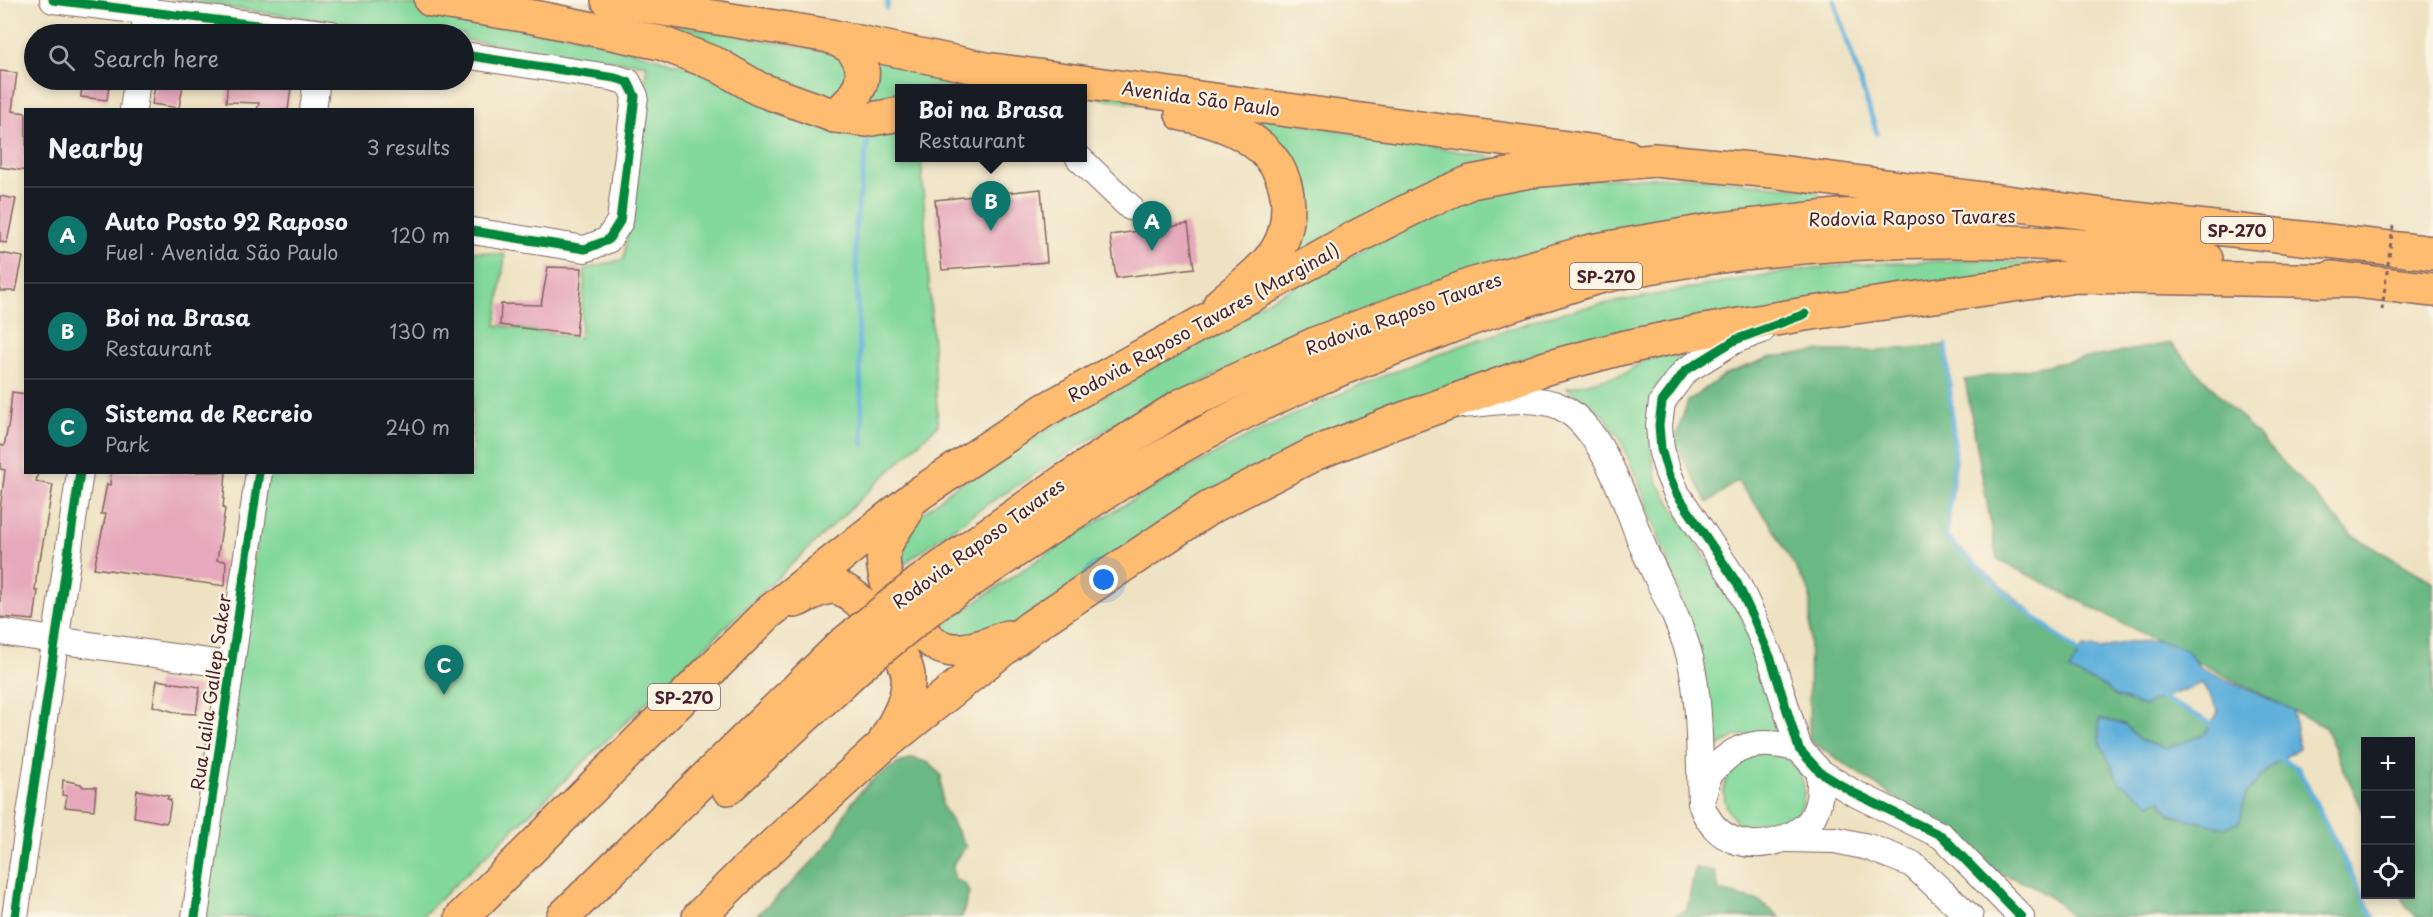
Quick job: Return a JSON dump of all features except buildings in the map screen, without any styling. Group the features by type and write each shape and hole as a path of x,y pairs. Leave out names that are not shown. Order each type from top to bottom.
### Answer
{"main road":[{"path":"431,0 534,17 661,43 717,65 759,89 835,117 866,120 895,115"},
{"name":"Avenida São Paulo","path":"608,0 830,36 986,69 1654,160"},
{"path":"830,36 851,48 860,63 862,75 859,91 851,103 835,117"},
{"name":"Avenida São Paulo","path":"1087,100 1211,119 1228,126 1261,147 1282,177 1287,195 1288,218 1285,235 1276,251 1262,267 1197,325"},
{"name":"Rodovia Raposo Tavares (Marginal)","path":"462,917 768,613 920,493 1045,410 1356,237 1425,202 1471,182 1530,171 1654,160 1772,171 2118,217"},
{"name":"Rodovia Raposo Tavares","path":"563,917 849,656 1064,481 1182,405 1317,343 1471,285 1591,251 1713,230 1837,216 1960,212 2118,217 2433,253"},
{"name":"Rodovia Raposo Tavares","path":"927,594 1081,508 1200,436 1333,371 1485,313 1601,276 1722,257 1834,245 1960,240 2128,248 2352,281 2433,290"},
{"name":"SP-270","path":"699,917 741,875 880,748 1031,627 1209,508 1314,454 1546,368 1622,348 1805,314 2077,276 2352,281"},
{"path":"920,493 889,537 883,552 888,585 931,642 945,649 961,651 984,647 1031,627"},
{"path":"768,613 826,588 836,587 847,592 865,606 904,657 908,675 907,696 899,717 880,748"},
{"name":"Rodovia Raposo Tavares","path":"592,917 849,656"}],"street":[{"path":"53,0 145,22 175,24"},
{"path":"474,57 615,78 628,82 635,96 620,221 608,240 585,249 474,231"},
{"path":"133,108 136,90"},
{"path":"313,108 316,90"},
{"path":"1082,162 1130,207"},
{"path":"1805,314 1735,340 1685,371 1662,402 1659,425 1661,449 1668,473 1677,494 1737,583 1747,604 1771,659 1799,749 1820,772 1852,792 1942,836 2021,917"},
{"path":"1438,407 1539,400 1570,413 1578,419 1593,438 1608,463 1647,556 1673,609 1689,656 1696,699 1701,803 1709,822 1725,837 1750,845 1784,839 1835,840 1868,847 1912,864 1970,917"},
{"path":"15,917 80,474"},
{"name":"Rua Laila Gallep Saker","path":"195,917 259,474"},
{"path":"0,632 230,665"},
{"path":"1701,803 1709,775 1726,757 1740,749 1757,743 1779,743 1799,749"},
{"path":"1784,839 1809,823 1818,807 1820,772"}],"path":[{"path":"2382,310 2393,226"}],"green space":[{"path":"170,0 382,0 441,9 594,40 895,127 895,162 921,162 938,425 421,917 202,917 266,474 474,474 474,251 505,255 496,325 580,338 585,269 624,259 647,65 474,41 474,24 350,24"},
{"path":"467,0 541,0 840,54 854,71 834,100"},
{"path":"866,48 1073,84 895,84 895,107 863,107"},
{"path":"1087,87 1520,162 1284,269 1297,249 1302,230 1305,195 1301,173 1293,159 1257,125 1087,96"},
{"path":"1693,177 1813,190 1820,195 1814,201 1691,221 1283,343 1112,426 986,505 895,570 901,539 918,517 957,485 1212,330 1460,199 1519,185 1619,178"},
{"path":"1982,260 2073,265 1417,400 985,640 937,630 1070,539 1139,496 1209,457 1333,397 1464,345 1574,310 1758,276 1844,265"},
{"path":"2170,343 2352,535 2433,582 2433,917 2417,917 2407,908 2403,899 2415,899 2415,737 2361,737 2361,807 2325,727 1997,559 1965,380"},
{"path":"1707,344 1650,448 1658,484 1737,606 1784,734 1736,736 1711,751 1693,631 1639,483 1620,439 1604,415 1567,388 1624,374 1662,347"},
{"path":"1946,345 1955,457 1946,537 2078,654 2298,768 2361,893 2361,899 2364,899 2373,917 2072,917 2059,903 2031,885 1984,867 1946,832 1809,740 1810,593 1768,520 1737,481 1708,503 1674,442 1688,401 1726,374 1772,357 1824,351 1877,351"},
{"path":"1764,752 1779,755 1792,764 1801,777 1804,792 1801,807 1792,820 1779,829 1764,832 1749,829 1736,820 1727,807 1724,792 1727,777 1736,764 1749,755"},
{"path":"913,758 929,763 941,775 942,805 966,847 953,866 956,880 965,884 969,892 962,917 755,917 815,859 833,837 859,793 883,772"},
{"path":"1695,868 1715,871 1719,891 1759,901 1780,917 1671,917 1687,910"}],"water":[{"path":"2161,641 2185,649 2201,668 2293,710 2299,748 2271,766 2246,794 2240,821 2225,828 2171,815 2160,800 2150,803 2119,782 2099,740 2099,719 2124,724 2140,740 2165,749 2204,735 2219,711 2202,683 2143,706 2116,697 2105,687 2069,671 2083,647 2101,649 2126,642"}],"waterway":[{"path":"887,8 888,0"},
{"path":"1834,0 1877,133"},
{"path":"863,445 855,230 868,138"},
{"path":"1946,345 1955,457 1946,537 2015,602 2083,656"},
{"path":"2157,695 2216,726"},
{"path":"2275,756 2298,768 2373,917"}],"cycle path":[{"path":"53,0 249,24"},
{"path":"474,57 615,78 628,82 635,96 620,221 608,240 585,249 474,231"},
{"path":"1805,314 1735,340 1685,371 1662,402 1659,425 1661,449 1668,473 1677,494 1737,583 1771,659 1799,749 1820,772 1852,792 1942,836 2021,917"},
{"path":"15,917 80,474"},
{"path":"195,917 259,474"}],"place":[{"name":"Boi na Brasa","path":"991,231"},
{"name":"Auto Posto 92 Raposo","path":"1152,251"},
{"name":"Sistema de Recreio","path":"444,695"}]}
